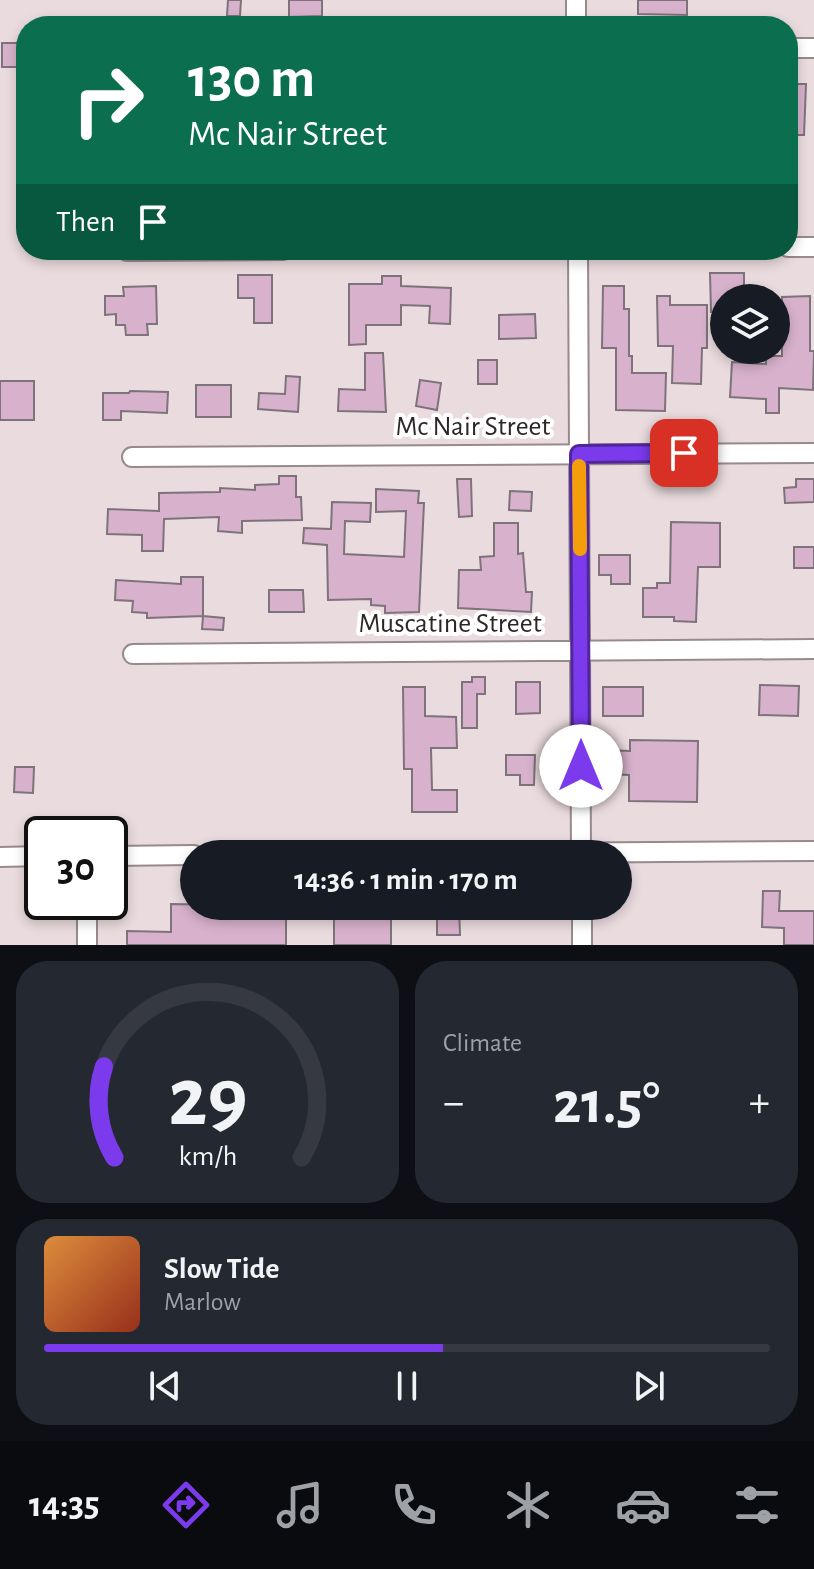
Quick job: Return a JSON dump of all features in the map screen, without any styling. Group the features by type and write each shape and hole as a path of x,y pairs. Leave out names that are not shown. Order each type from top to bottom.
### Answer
{"street":[{"path":"578,260 581,840"},
{"name":"Mc Nair Street","path":"132,457 814,453"},
{"name":"Muscatine Street","path":"133,654 814,649"},
{"path":"632,853 814,851"},
{"path":"128,856 180,855"},
{"path":"0,857 24,856"},
{"path":"87,920 87,945"},
{"path":"582,920 582,945"}],"building":[{"path":"228,0 241,0 240,16 227,16"},
{"path":"289,0 322,0 322,16 289,16"},
{"path":"638,0 687,0 687,15 638,14"},
{"path":"2,43 16,43 16,67 2,67"},
{"path":"798,84 806,84 804,135 798,135"},
{"path":"710,273 744,273 744,284 710,284"},
{"path":"238,275 272,275 272,323 254,323 254,298 238,298"},
{"path":"382,276 401,276 401,286 451,288 450,324 429,323 430,306 401,305 401,325 366,325 366,344 349,345 349,284 382,284"},
{"path":"156,286 157,324 147,324 148,335 126,335 125,325 116,325 116,314 105,315 105,296 124,296 123,287"},
{"path":"603,286 624,286 624,309 629,309 632,373 666,373 665,411 616,410 616,348 602,348"},
{"path":"657,296 670,296 670,305 707,305 707,348 702,348 701,384 672,383 673,346 658,346"},
{"path":"810,296 813,390 779,388 779,413 766,413 766,399 730,397 732,364 790,364 790,297"},
{"path":"535,314 536,338 499,339 499,315"},
{"path":"365,353 383,353 386,412 338,411 339,389 365,390"},
{"path":"478,360 497,360 497,384 478,384"},
{"path":"286,376 300,377 298,412 258,409 259,393 285,394"},
{"path":"420,380 441,383 437,410 416,406"},
{"path":"0,381 34,381 34,420 0,420"},
{"path":"196,385 231,385 231,417 196,417"},
{"path":"168,392 167,413 121,411 121,420 103,420 103,393"},
{"path":"279,476 296,476 296,497 301,497 302,520 242,521 242,533 218,531 219,517 164,519 163,551 142,551 142,535 107,534 108,509 159,511 159,493 220,492 220,488 255,490 255,485 279,484"},
{"path":"457,479 471,479 472,516 459,517"},
{"path":"796,479 814,479 814,502 785,503 784,488 796,487"},
{"path":"376,489 419,491 418,503 424,503 419,612 385,613 385,606 371,605 371,599 328,600 327,545 303,543 304,528 331,529 332,502 371,503 370,522 345,521 344,554 404,557 406,511 376,512"},
{"path":"510,491 532,492 531,511 509,510"},
{"path":"671,522 720,523 720,567 698,567 696,622 674,621 674,617 643,617 643,588 657,588 657,583 670,583"},
{"path":"494,523 518,523 518,554 523,553 526,592 532,592 531,612 458,608 459,570 481,570 480,557 494,556"},
{"path":"794,547 814,547 814,568 794,568"},
{"path":"599,555 630,555 630,584 611,584 611,575 599,575"},
{"path":"181,577 203,577 203,616 147,618 147,613 132,612 133,601 115,600 116,580 181,584"},
{"path":"269,590 303,590 304,612 269,612"},
{"path":"203,616 224,618 223,630 202,629"},
{"path":"472,677 485,677 485,694 477,694 477,728 462,728 462,682 472,682"},
{"path":"516,682 540,682 540,713 516,714"},
{"path":"760,685 799,686 798,716 759,715"},
{"path":"403,687 425,687 425,716 456,717 457,748 431,748 432,790 457,790 457,812 412,812 412,769 404,769"},
{"path":"603,687 643,687 643,716 603,716"},
{"path":"630,740 698,741 697,802 629,801 629,775 606,774 606,750 630,751"},
{"path":"506,755 535,755 534,785 520,785 520,775 506,775"},
{"path":"15,767 34,767 33,793 14,792"},
{"path":"763,891 780,891 779,911 814,911 814,945 784,945 784,928 762,927"},
{"path":"171,904 180,904 180,920 286,920 286,945 127,945 127,931 171,932"},
{"path":"334,920 391,920 391,945 334,945"},
{"path":"437,920 459,920 460,935 437,935"}],"slow traffic":[{"path":"579,466 580,549"}],"route":[{"path":"581,766 579,454 684,453"}]}
